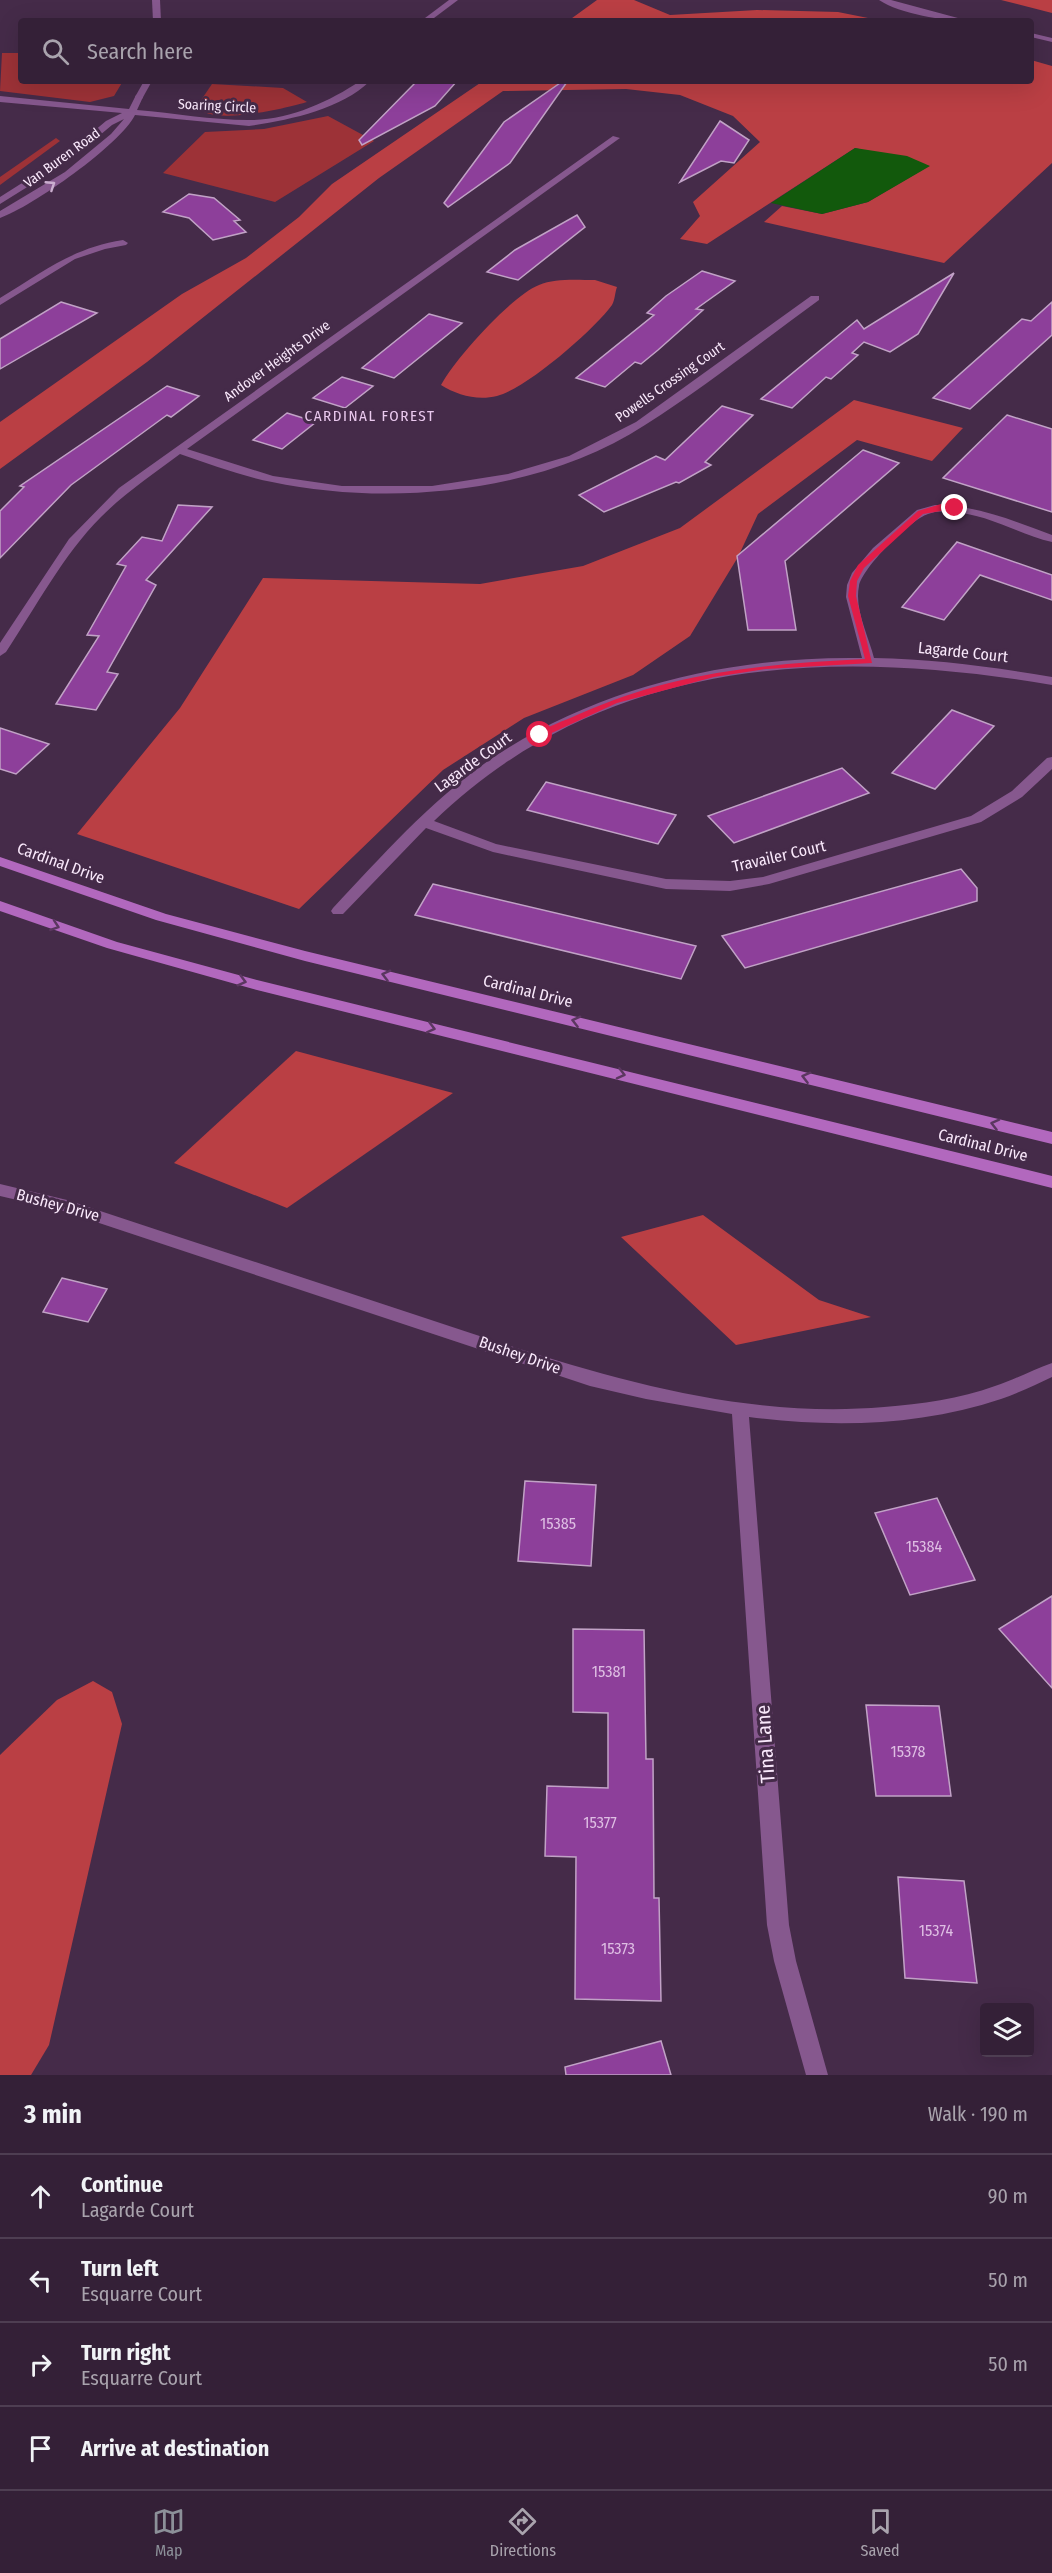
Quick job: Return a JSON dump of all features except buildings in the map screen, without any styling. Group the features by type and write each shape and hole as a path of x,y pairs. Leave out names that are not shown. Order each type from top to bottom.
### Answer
{"main road":[{"name":"Cardinal Drive","path":"0,861 161,917 294,953 1052,1138"},
{"name":"Cardinal Drive","path":"0,906 112,945 256,985 1052,1182"}],"street":[{"path":"156,0 157,18"},
{"path":"429,18 454,0"},
{"path":"883,0 950,18"},
{"path":"1034,36 1052,40"},
{"name":"Van Buren Road","path":"0,215 68,174 125,126 146,84"},
{"name":"Soaring Circle","path":"0,99 218,122 263,121 319,107 361,84"},
{"name":"Van Buren Road","path":"0,201 66,159 109,123 130,113"},
{"name":"Andover Heights Drive","path":"0,652 73,541 123,490 616,138"},
{"path":"0,302 75,254 94,246 123,243"},
{"name":"Powells Crossing Court","path":"178,450 272,479 342,489 432,489 509,477 573,458 640,424 815,298"},
{"path":"869,661 852,596 854,581 861,567 921,512 941,507 955,508 1052,539"},
{"name":"Lagarde Court","path":"338,911 423,822 459,789 498,760 540,735 614,701 663,686 735,671 821,662 869,661 985,669 1052,681"},
{"name":"Travailer Court","path":"423,822 493,848 666,884 730,886 764,881 976,819 1021,793 1052,761"},
{"name":"Bushey Drive","path":"0,1190 61,1204 590,1379 665,1398 740,1409 844,1415 906,1412 966,1402 1029,1382 1052,1370"},
{"name":"Tina Lane","path":"740,1409 778,1925 785,1961 817,2075"}],"shaded area":[{"path":"597,0 634,0 670,15 757,10 838,12 868,18 572,18"},
{"path":"1001,0 1052,0 1052,13"},
{"path":"2,53 18,53 18,84 121,84 114,96 90,102 0,91"},
{"path":"1034,61 1052,66 1052,163 944,263 764,222 782,206 822,214 868,202 929,166 855,148 707,244 680,239 700,216 693,202 760,142 733,116 680,95 626,89 503,91 379,178 147,362 0,469 0,422 182,294 246,258 299,217 332,184 479,84 1034,84"},
{"path":"212,84 283,88 307,102 249,114 216,115 204,112 197,106"},
{"path":"328,116 374,141 275,202 163,173 205,132 264,129"},
{"path":"56,138 60,141 0,185 0,177"},
{"path":"855,148 907,156 930,166 868,202 822,214 771,203"},
{"path":"595,280 617,287 612,305 576,342 525,382 497,396 482,398 460,394 441,385 458,360 485,329 527,291 552,281"},
{"path":"854,400 963,428 932,461 857,440 758,514 738,557 690,636 633,675 524,718 443,770 299,909 77,834 180,708 263,578 480,584 583,566 680,528"},
{"path":"296,1051 453,1093 287,1208 174,1163"},
{"path":"703,1215 819,1300 871,1317 736,1345 621,1237"},
{"path":"93,1681 112,1692 122,1724 49,2045 31,2075 0,2075 0,1755 57,1700"}],"district":[{"name":"CARDINAL FOREST","path":"370,416"}],"route":[{"path":"540,735 614,701 714,674 766,666 869,661 852,596 854,581 861,567 921,512 931,508 955,508"}]}
